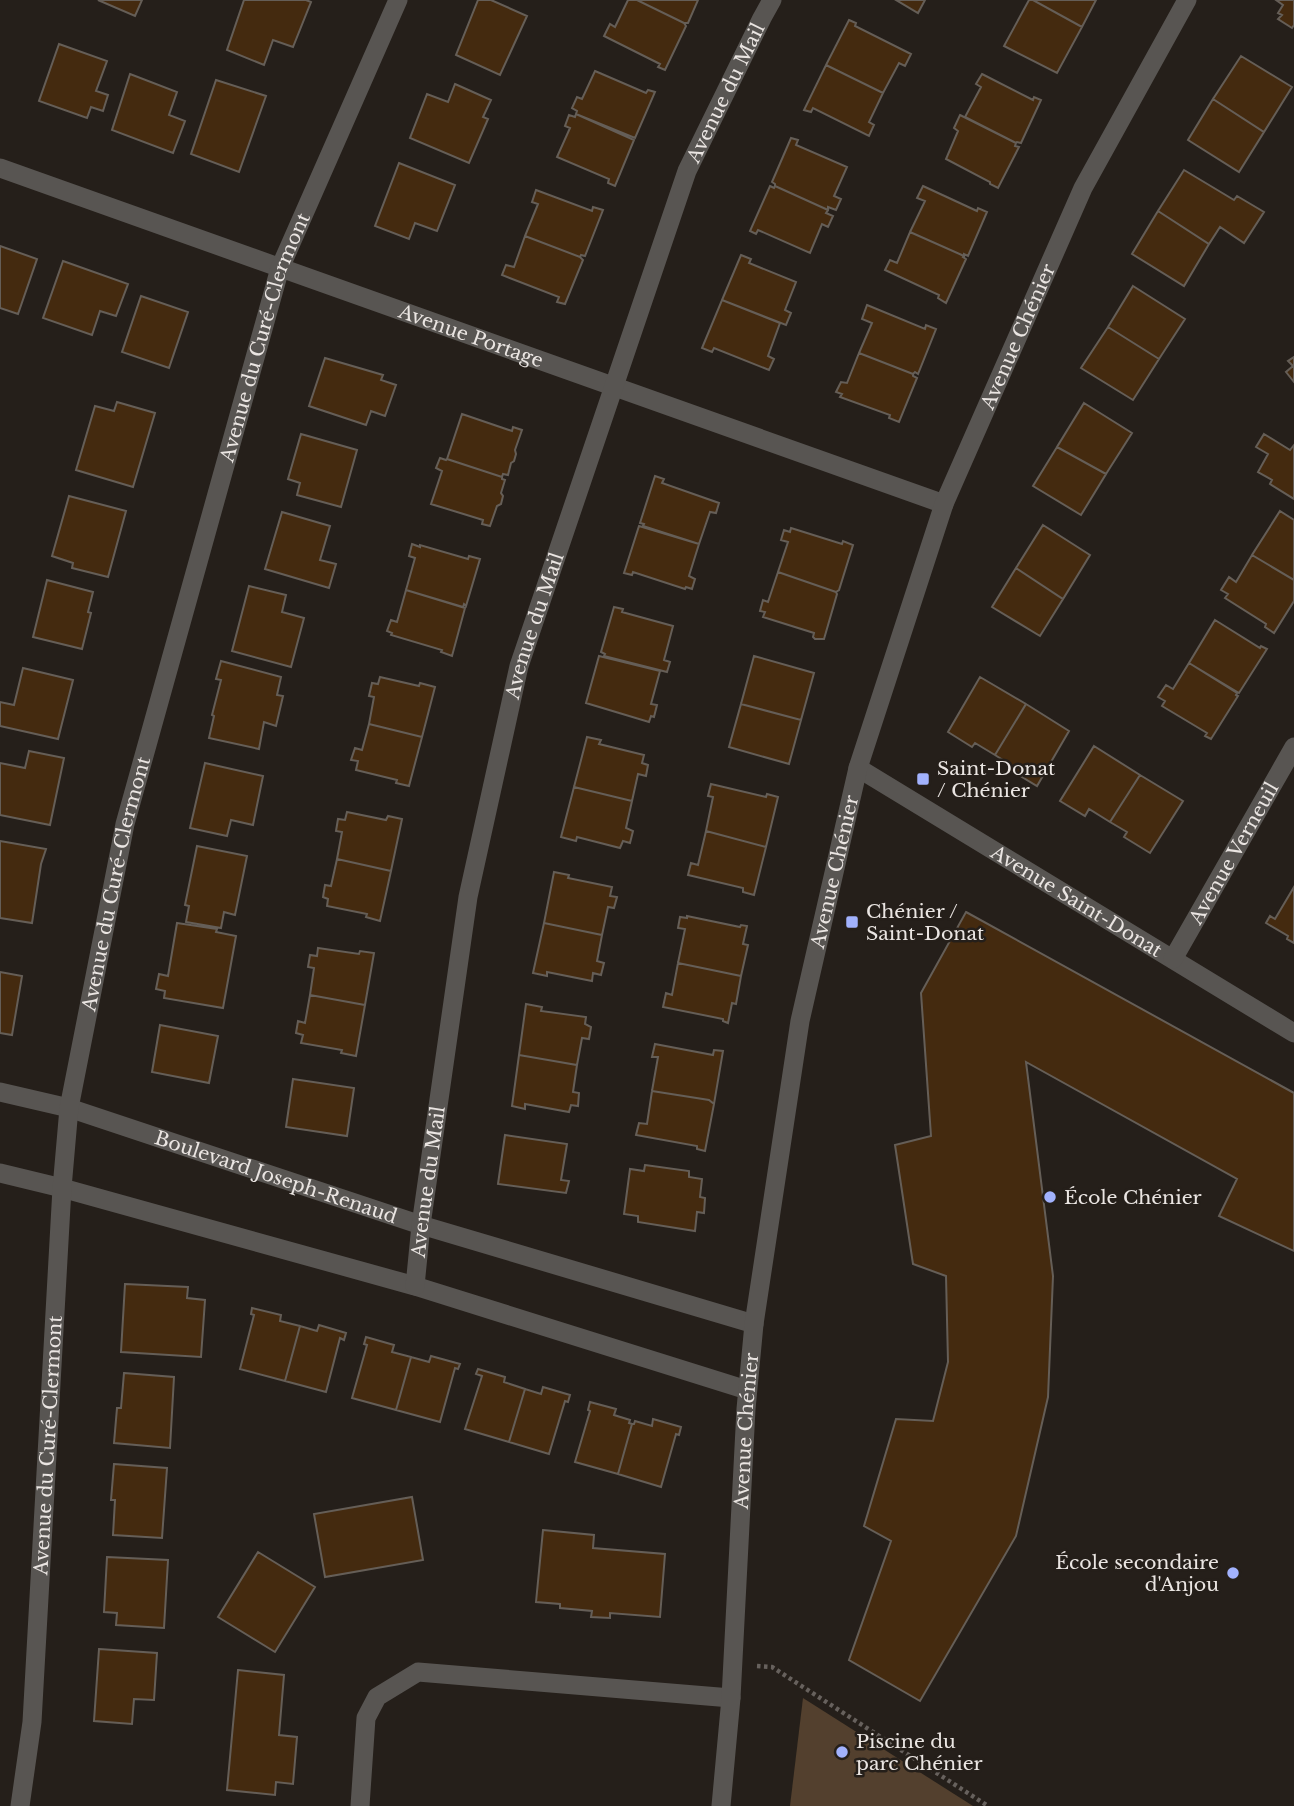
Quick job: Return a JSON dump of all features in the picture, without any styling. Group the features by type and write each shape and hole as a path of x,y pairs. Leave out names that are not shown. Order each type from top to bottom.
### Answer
{"street":[{"name":"Avenue du Curé-Clermont","path":"20,1806 32,1722 62,1188 69,1108 125,824 280,268 398,0"},
{"name":"Avenue du Mail","path":"415,1286 421,1225 468,897 519,666 687,171 772,0"},
{"name":"Avenue Chénier","path":"721,1806 732,1698 747,1390 754,1324 800,1021 858,768 944,504 1083,188 1187,0"},
{"name":"Avenue Portage","path":"0,168 944,504"},
{"name":"Avenue Verneuil","path":"1173,959 1294,747"},
{"name":"Avenue Saint-Donat","path":"858,768 1294,1033"},
{"name":"Boulevard Joseph-Renaud","path":"0,1092 69,1108 421,1225 754,1324"},
{"path":"0,1173 415,1286 747,1390"},
{"path":"360,1806 366,1718 377,1697 418,1672 732,1698"}],"path":[{"path":"733,1665 772,1667 988,1806"}],"shaded area":[{"name":"Piscine du parc Chénier","path":"803,1698 973,1806 790,1806"}],"building":[{"path":"98,0 142,0 135,16"},
{"path":"244,0 311,2 293,47 273,40 264,65 227,50"},
{"path":"478,0 491,0 527,16 500,75 456,55"},
{"path":"628,0 637,0 686,26 665,70 658,67 660,64 604,36 610,24 615,27"},
{"path":"637,0 698,0 688,23 684,23"},
{"path":"896,0 925,0 918,13"},
{"path":"1029,0 1082,27 1057,73 1004,46"},
{"path":"1033,0 1096,0 1082,27"},
{"path":"1276,0 1294,0 1292,28 1278,19 1282,15 1278,13 1283,5"},
{"path":"849,20 856,23 855,26 911,54 905,66 899,63 883,93 826,65"},
{"path":"59,44 107,61 96,91 108,95 103,111 91,107 87,118 39,101"},
{"path":"1241,56 1292,87 1264,132 1213,99"},
{"path":"826,65 883,93 869,122 874,125 869,136 813,108 811,112 804,110"},
{"path":"595,71 646,93 648,90 655,92 635,138 576,114 577,111 572,108 577,97 582,99"},
{"path":"130,74 177,92 169,115 185,121 173,153 112,130"},
{"path":"982,74 1033,100 1034,97 1041,100 1021,143 1016,143 965,117 981,87 976,84"},
{"path":"216,80 266,96 239,172 191,154"},
{"path":"455,84 491,100 483,117 488,119 469,163 410,138 427,94 448,102"},
{"path":"1213,99 1264,132 1239,172 1188,140"},
{"path":"576,114 634,140 615,186 608,183 609,179 557,157 570,128 565,126 569,115 575,117"},
{"path":"960,115 1019,147 998,188 946,159 958,131 954,128"},
{"path":"791,138 798,140 796,145 847,167 834,196 841,199 836,210 828,207 828,210 775,186 772,182"},
{"path":"399,163 455,185 437,231 415,223 409,239 375,226"},
{"path":"1184,170 1234,200 1237,196 1264,212 1244,243 1220,227 1209,244 1158,211"},
{"path":"770,186 828,210 826,213 833,216 828,227 822,224 810,253 758,230 756,234 750,231"},
{"path":"923,186 977,211 978,208 987,212 968,256 910,232 925,201 917,198"},
{"path":"536,190 592,211 593,207 603,210 585,256 580,257 525,236 538,204 532,202"},
{"path":"1158,211 1209,244 1184,286 1132,254"},
{"path":"910,232 966,259 946,303 938,298 939,295 885,270 890,260 897,263"},
{"path":"525,236 583,260 565,304 557,302 559,297 502,275 506,265 514,267"},
{"path":"0,246 37,259 18,314 0,308"},
{"path":"741,255 751,259 749,263 796,282 785,310 791,313 786,325 722,300"},
{"path":"63,261 128,284 116,316 100,311 92,335 43,318"},
{"path":"1133,286 1185,319 1159,359 1108,327"},
{"path":"141,296 188,312 169,368 122,352"},
{"path":"722,300 780,323 768,356 774,359 769,370 714,348 712,352 702,348"},
{"path":"867,305 925,329 926,325 936,329 918,374 859,353 872,323 862,319"},
{"path":"1108,327 1159,359 1133,400 1081,368"},
{"path":"859,353 917,378 899,422 889,418 890,415 840,397 842,394 836,392 841,382 847,383"},
{"path":"1294,357 1294,382 1286,372 1293,366 1288,361"},
{"path":"325,358 383,375 381,380 396,385 385,416 371,411 366,425 309,406"},
{"path":"117,402 155,413 133,487 76,470 95,406 114,411"},
{"path":"1084,403 1132,433 1106,474 1057,447"},
{"path":"462,414 512,431 513,427 522,430 508,475 503,474 502,477 447,459"},
{"path":"301,434 357,450 341,507 297,495 300,483 288,479"},
{"path":"1264,434 1290,450 1294,445 1294,499 1270,484 1272,480 1258,472 1268,454 1256,447"},
{"path":"1057,447 1106,474 1081,515 1033,486"},
{"path":"440,458 505,480 501,504 497,506 490,526 482,524 483,520 431,504 442,471 436,468"},
{"path":"655,476 664,479 662,483 719,503 716,513 710,512 699,544 640,523"},
{"path":"69,496 126,511 108,577 72,568 73,563 52,556"},
{"path":"1280,511 1294,520 1294,580 1252,555"},
{"path":"282,512 330,526 320,560 336,564 329,588 265,569"},
{"path":"1043,525 1090,555 1063,599 1016,568"},
{"path":"639,526 699,544 689,576 695,579 692,589 633,572 632,575 624,573"},
{"path":"791,528 853,545 839,590 836,592 778,572 788,542 781,540 784,530 790,532"},
{"path":"412,544 468,559 469,556 480,559 466,606 406,590 415,558 409,556"},
{"path":"1252,555 1294,580 1294,601 1274,633 1265,627 1266,624 1225,598 1228,594 1221,590 1229,577 1236,582"},
{"path":"1016,568 1063,599 1040,636 992,607"},
{"path":"778,572 836,592 824,639 815,639 814,633 763,617 765,612 760,611 763,600 768,602"},
{"path":"47,580 93,592 82,649 33,637"},
{"path":"249,586 286,595 282,612 304,618 291,667 232,651"},
{"path":"406,590 465,608 452,656 441,652 442,650 391,635 392,633 387,631 391,620 397,622"},
{"path":"614,607 623,609 622,612 673,626 664,660 670,662 667,672 604,656 601,652"},
{"path":"1215,620 1260,648 1261,646 1267,649 1239,693 1189,663"},
{"path":"599,656 660,671 651,704 657,705 654,717 651,716 649,722 586,703"},
{"path":"754,656 814,673 801,720 741,704"},
{"path":"221,661 281,677 277,695 283,696 276,726 264,722 259,749 209,738 221,680 216,679"},
{"path":"1189,663 1238,696 1211,739 1205,736 1207,733 1162,706 1165,701 1158,697 1166,685 1173,689"},
{"path":"23,668 73,680 58,739 0,726 0,702 14,705"},
{"path":"380,677 435,687 422,737 369,724 374,697 369,696 372,683 378,684"},
{"path":"980,677 1026,704 995,755 975,743 972,747 948,732"},
{"path":"741,704 801,720 789,764 729,747"},
{"path":"1026,704 1069,731 1037,786 1012,771 1014,767 995,755"},
{"path":"369,724 422,737 409,786 396,783 397,780 356,770 358,761 351,760 355,748 362,750"},
{"path":"587,737 601,740 599,744 644,755 642,763 648,765 646,776 638,774 632,801 574,787"},
{"path":"1094,746 1140,775 1110,822 1089,809 1085,816 1060,801"},
{"path":"29,751 64,758 50,825 0,815 0,763 25,768"},
{"path":"205,763 263,776 253,825 231,820 227,836 190,828"},
{"path":"1140,775 1183,801 1150,853 1124,837 1127,832 1110,822"},
{"path":"711,784 766,797 767,794 778,797 766,847 706,831 713,797 708,796"},
{"path":"574,787 632,801 626,828 633,831 630,843 623,841 620,848 577,837 576,841 561,837"},
{"path":"347,812 386,820 388,816 402,819 391,871 337,859 342,832 336,831 338,819 345,820"},
{"path":"706,831 766,847 754,895 743,892 743,888 688,875 691,863 698,865"},
{"path":"0,841 46,849 41,864 32,923 0,918"},
{"path":"197,846 247,856 235,915 224,912 221,928 186,922 189,906 185,905"},
{"path":"337,859 391,871 380,921 366,917 367,914 327,906 328,899 323,897 325,885 331,886"},
{"path":"554,872 569,875 568,878 612,887 610,896 617,897 614,908 608,907 602,935 544,923"},
{"path":"1294,887 1294,943 1287,939 1288,936 1266,923 1270,916 1275,919"},
{"path":"966,912 1294,1093 1294,1251 1219,1216 1237,1179 1026,1062 1053,1276 1048,1397 1016,1536 920,1701 849,1660 891,1541 864,1526 896,1419 933,1421 948,1362 946,1276 913,1264 895,1145 931,1136 921,993"},
{"path":"687,916 740,927 747,926 743,944 748,945 741,976 678,963 685,929 678,928 680,917"},
{"path":"177,923 217,929 216,932 236,936 223,1008 164,998 165,991 156,989 159,974 168,976"},
{"path":"544,923 602,935 597,961 604,963 601,975 593,973 592,981 547,972 547,976 533,973"},
{"path":"318,948 359,954 360,951 374,953 365,1005 310,995 314,968 308,967 310,955 317,956"},
{"path":"678,963 741,976 736,1004 732,1003 728,1023 723,1019 663,1007 666,993 672,995"},
{"path":"0,972 22,976 12,1035 0,1033"},
{"path":"310,995 365,1005 356,1056 341,1053 342,1050 301,1043 303,1035 296,1033 298,1021 305,1023"},
{"path":"526,1004 542,1007 541,1011 586,1017 585,1024 591,1027 589,1039 582,1038 577,1065 519,1055"},
{"path":"160,1025 218,1036 209,1083 152,1072"},
{"path":"655,1044 713,1055 714,1050 723,1051 714,1104 709,1100 652,1091 658,1057 652,1057"},
{"path":"519,1055 577,1065 573,1092 579,1093 578,1106 571,1105 569,1112 525,1104 525,1109 512,1106"},
{"path":"293,1079 354,1088 347,1136 286,1127"},
{"path":"652,1091 709,1100 714,1104 705,1151 697,1149 697,1146 636,1135 639,1123 647,1124"},
{"path":"505,1135 567,1144 561,1180 569,1181 566,1193 498,1184"},
{"path":"645,1165 689,1171 689,1177 702,1179 700,1197 705,1198 704,1213 697,1212 695,1231 638,1222 638,1216 624,1214 630,1169 644,1171"},
{"path":"125,1284 188,1287 187,1298 205,1300 201,1357 121,1352"},
{"path":"252,1308 281,1315 280,1321 300,1326 285,1381 240,1369 254,1315 251,1314"},
{"path":"319,1325 346,1333 344,1340 340,1338 326,1392 285,1381 300,1326 317,1331"},
{"path":"366,1337 394,1345 392,1352 411,1357 396,1410 352,1398 367,1345 364,1344"},
{"path":"431,1356 460,1364 458,1369 455,1368 440,1422 396,1410 411,1357 429,1362"},
{"path":"478,1369 505,1377 504,1382 525,1389 509,1442 465,1429 482,1376 476,1374"},
{"path":"124,1373 174,1377 170,1448 114,1443"},
{"path":"543,1387 570,1395 568,1402 565,1401 549,1454 509,1442 525,1389 541,1394"},
{"path":"590,1402 616,1409 614,1415 630,1420 629,1423 632,1424 618,1474 575,1462 590,1411"},
{"path":"653,1419 681,1427 679,1435 676,1434 661,1487 618,1474 632,1424 635,1421 652,1426"},
{"path":"114,1464 167,1468 162,1538 113,1535 115,1500 111,1500"},
{"path":"412,1497 423,1560 325,1577 314,1514"},
{"path":"543,1530 594,1535 593,1548 665,1554 660,1617 610,1613 610,1618 591,1617 592,1611 560,1608 560,1604 536,1602"},
{"path":"258,1552 315,1587 275,1652 218,1617"},
{"path":"107,1557 168,1560 164,1628 116,1625 117,1613 104,1612"},
{"path":"99,1649 157,1653 154,1700 134,1699 132,1724 94,1721"},
{"path":"238,1670 284,1675 279,1735 297,1737 293,1784 276,1782 275,1795 227,1790"}],"place":[{"name":"Saint-Donat / Chénier","path":"923,779"},
{"name":"Chénier / Saint-Donat","path":"852,922"},
{"name":"École Chénier","path":"1050,1197"},
{"name":"École secondaire d'Anjou","path":"1233,1573"},
{"name":"Piscine du parc Chénier","path":"842,1752"}]}
